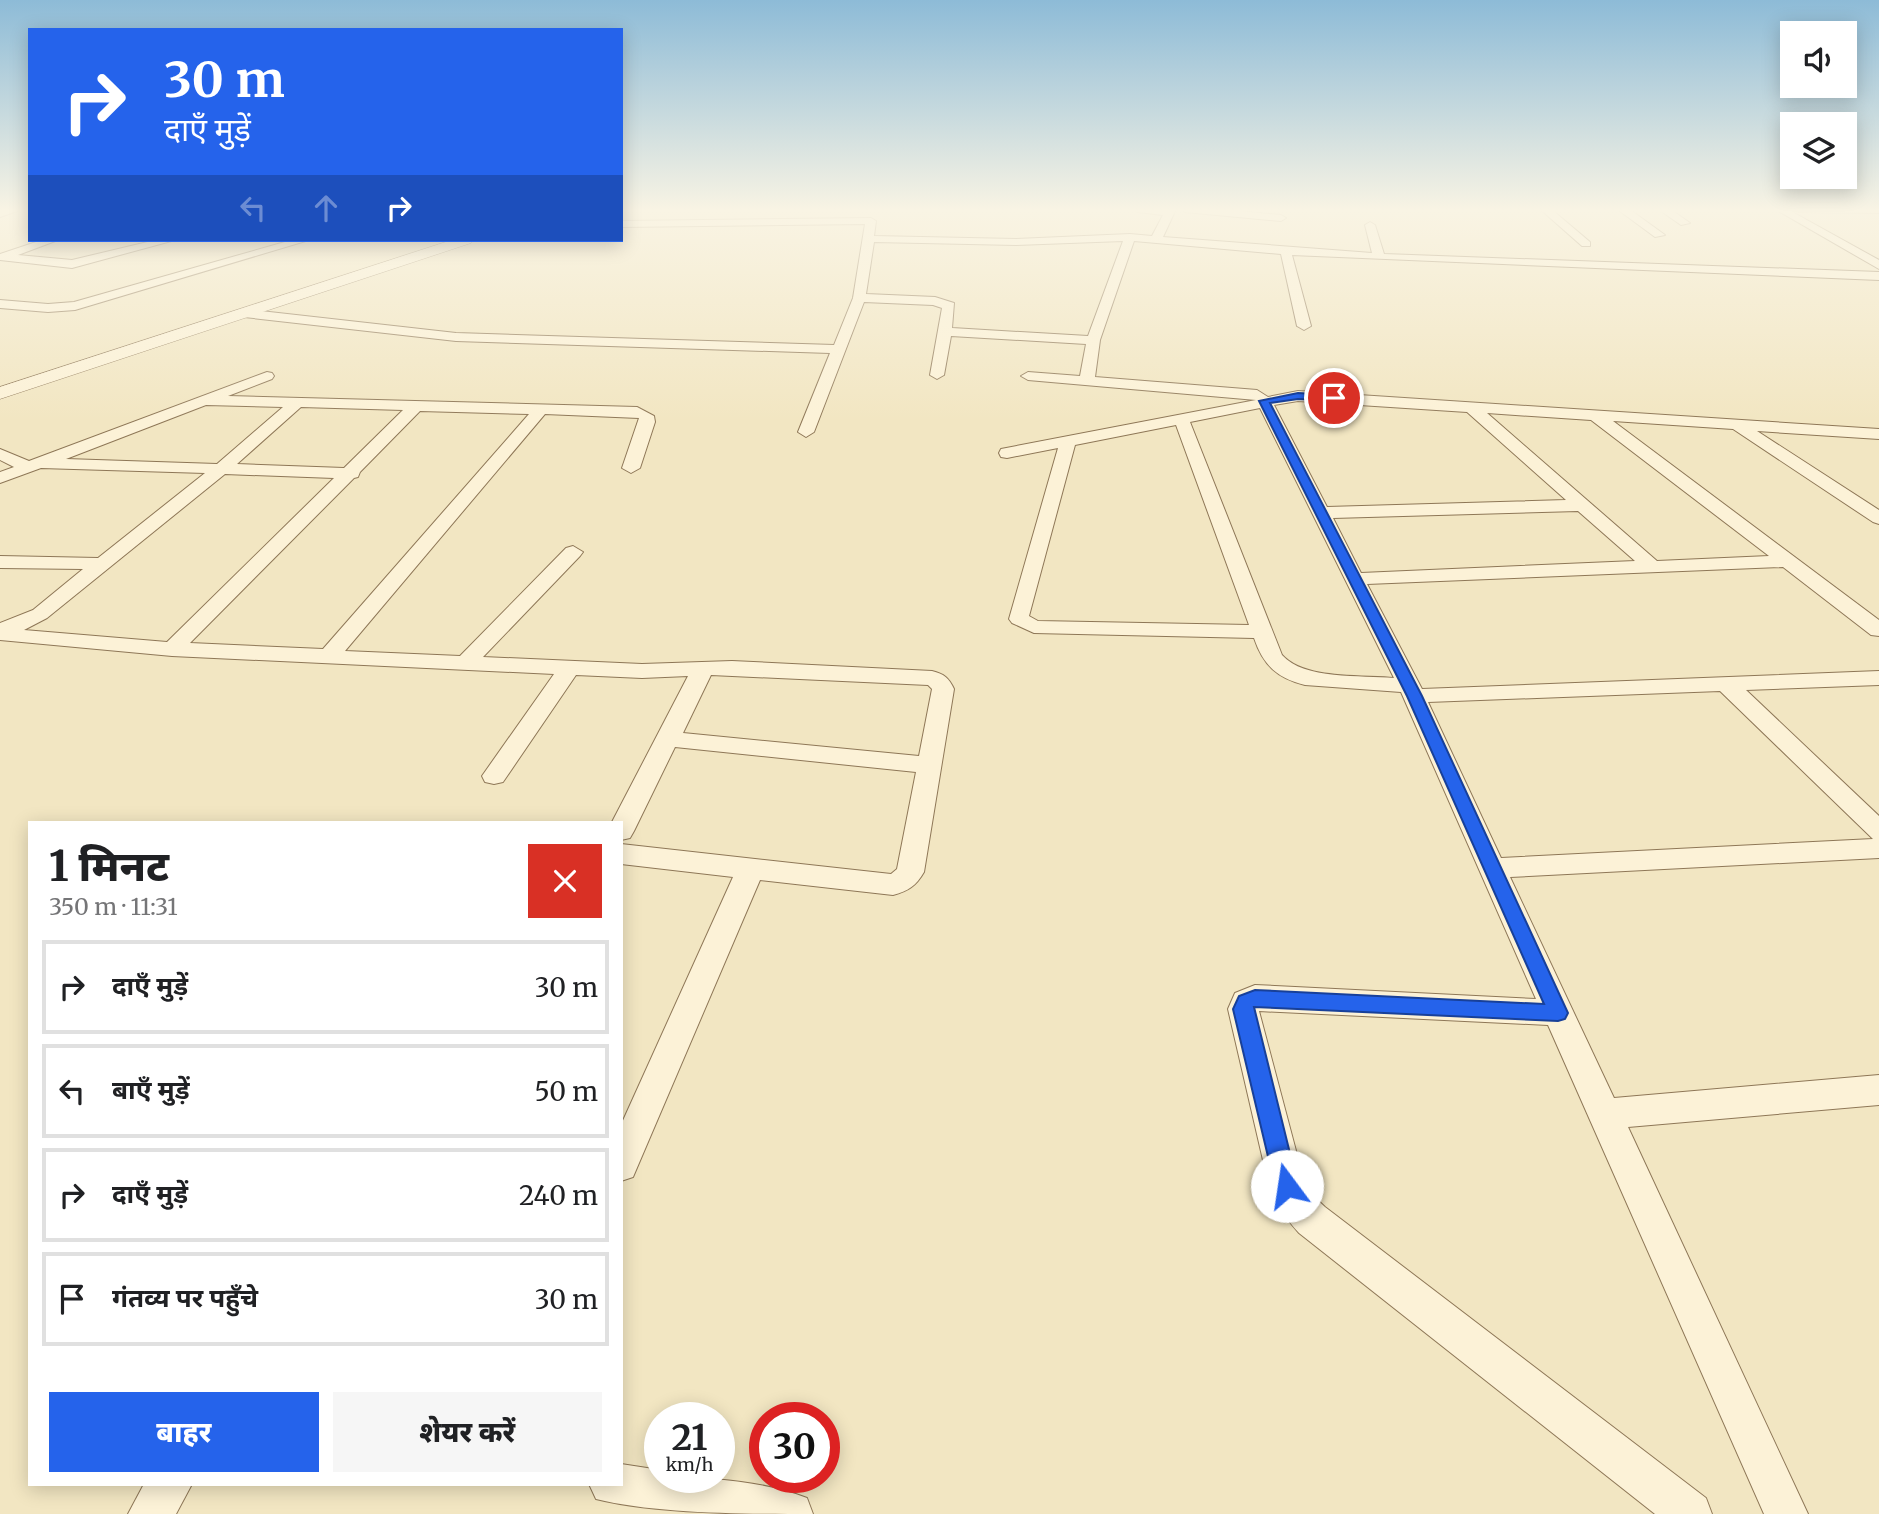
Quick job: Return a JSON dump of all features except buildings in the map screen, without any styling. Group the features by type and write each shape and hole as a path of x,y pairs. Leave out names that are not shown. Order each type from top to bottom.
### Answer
{"street":[{"path":"0,304 48,308 75,306 165,280"},
{"path":"0,393 345,280"},
{"path":"806,432 859,298 862,280"},
{"path":"1087,381 1093,340 1115,280"},
{"path":"1293,280 1304,326"},
{"path":"859,298 946,303 949,306 937,375"},
{"path":"244,313 466,337 839,349"},
{"path":"944,332 1093,340"},
{"path":"0,478 267,376"},
{"path":"1028,376 1275,399"},
{"path":"1007,453 1275,399 1307,396 1874,436"},
{"path":"1275,399 1321,513 1411,691 1786,1514"},
{"path":"204,400 624,411 646,416 647,422 631,468"},
{"path":"0,632 40,614 221,469 298,402"},
{"path":"172,649 352,473 417,405"},
{"path":"1471,407 1652,566"},
{"path":"329,656 541,409"},
{"path":"1596,416 1879,630"},
{"path":"1181,418 1270,656 1289,673 1305,678 1411,691 1879,678"},
{"path":"1737,425 1879,518"},
{"path":"1068,441 1018,615 1019,620 1034,627 1262,632"},
{"path":"0,454 34,465 352,473"},
{"path":"1321,513 1582,505"},
{"path":"465,663 573,552"},
{"path":"1355,579 1787,561"},
{"path":"0,562 102,564"},
{"path":"0,632 172,649 660,671 732,668 932,678 940,682 943,689 930,765 910,872 903,881 893,885 623,854"},
{"path":"494,776 570,667"},
{"path":"623,827 703,669"},
{"path":"1726,684 1879,831"},
{"path":"668,739 930,765"},
{"path":"1492,868 1879,848"},
{"path":"623,1161 750,870"},
{"path":"1558,1013 1255,998 1246,1002 1243,1009 1287,1186 1297,1205 1690,1514"},
{"path":"1604,1114 1879,1090"},
{"path":"150,1514 169,1486"},
{"path":"623,1486 791,1514"}],"route":[{"path":"1287,1186 1243,1009 1246,1002 1255,998 1558,1013 1414,696 1264,401 1298,396 1334,398"}]}
